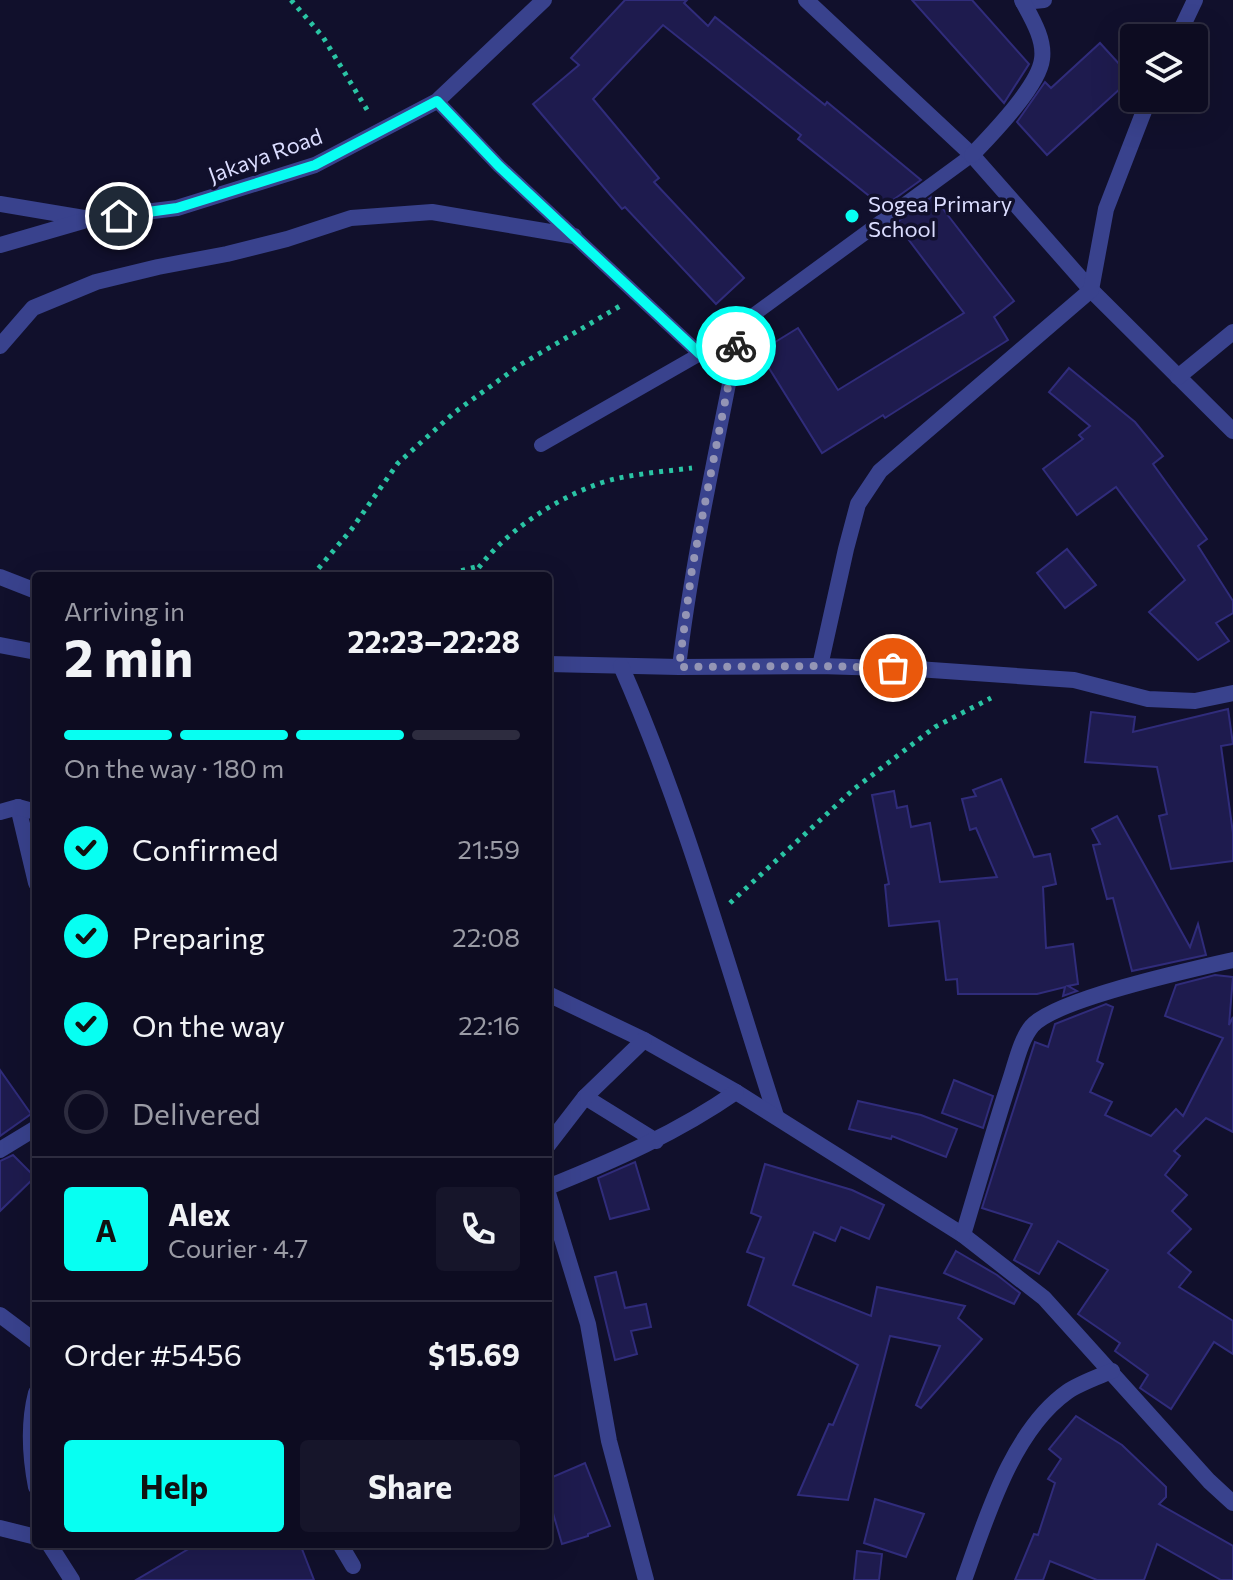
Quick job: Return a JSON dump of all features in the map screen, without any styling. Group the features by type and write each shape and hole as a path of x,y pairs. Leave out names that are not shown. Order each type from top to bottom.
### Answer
{"street":[{"name":"Jakaya Road","path":"0,204 90,219 177,208 315,165 437,101 544,0"},
{"path":"806,0 972,155 1091,290 1233,431"},
{"path":"972,155 1006,118 1035,79 1042,59 1039,35 1022,1 1044,0"},
{"path":"1184,24 1195,0"},
{"path":"820,666 858,504 880,471 1091,290 1106,209 1144,112"},
{"path":"0,346 33,308 96,282 227,254 351,218 432,212 574,236"},
{"path":"0,245 90,219"},
{"path":"1178,377 1233,332"},
{"path":"0,577 32,589"},
{"path":"0,645 32,651"},
{"path":"552,664 917,669 1074,680 1148,699 1195,701 1233,693"},
{"path":"621,666 678,810 776,1116"},
{"path":"18,807 32,866"},
{"path":"0,812 18,807 32,811"},
{"path":"963,1235 993,1131 1031,1027 1053,1011 1165,975 1233,960"},
{"path":"552,996 644,1040 736,1092 963,1235 1044,1298 1209,1481 1233,1503"},
{"path":"552,1140 585,1097 644,1040"},
{"path":"552,1188 656,1141 694,1121 736,1092"},
{"path":"585,1097 656,1141"},
{"path":"0,1150 32,1130"},
{"path":"552,1203 588,1324 609,1441 646,1580"},
{"path":"0,1315 32,1339"},
{"path":"964,1580 1014,1454 1067,1391 1112,1371"},
{"path":"32,1407 32,1466"},
{"path":"0,1528 32,1536"},
{"path":"52,1548 72,1580"},
{"path":"342,1548 353,1566"}],"lane":[{"path":"437,101 499,166 700,354"},
{"path":"541,445 700,354 972,155"},
{"path":"679,667 688,592 741,323"}],"path":[{"path":"291,0 323,37 379,131"},
{"path":"315,572 351,530 398,463 455,412 520,365 638,296"},
{"path":"476,572 513,532 562,500 617,478 713,465"},
{"path":"456,572 480,565"},
{"path":"712,921 854,789 935,727 988,699 1002,696"}],"building":[{"path":"625,0 687,0 684,3 708,26 715,17 825,105 827,102 921,180 883,207 798,139 801,135 663,25 593,99 659,178 654,182 744,278 716,304 625,207 622,209 533,104 579,65 571,58"},
{"path":"912,0 972,0 1029,64 1004,103"},
{"path":"1100,43 1120,65 1120,89 1047,155 1017,122 1045,82 1051,88"},
{"path":"933,196 1014,301 994,317 1008,340 885,418 883,415 822,453 759,352 798,328 838,390 964,313 896,223"},
{"path":"1069,368 1135,422 1163,456 1153,464 1207,539 1198,546 1233,601 1233,613 1216,623 1229,641 1198,660 1149,612 1185,580 1116,487 1077,515 1043,469 1083,439 1079,435 1090,426 1049,392"},
{"path":"1067,549 1096,585 1065,608 1037,573"},
{"path":"1228,709 1233,744 1221,746 1233,833 1233,861 1171,869 1159,816 1167,814 1157,767 1085,762 1091,712 1135,717 1133,732"},
{"path":"1001,779 1034,857 1050,854 1056,884 1043,887 1046,948 1073,944 1078,984 1068,986 1077,991 1063,996 1065,987 1037,994 958,994 957,979 946,980 939,921 889,926 885,885 889,884 872,795 894,791 897,808 907,806 911,827 930,823 940,882 997,877 976,828 970,830 962,799 976,796 973,790"},
{"path":"1117,816 1190,947 1198,924 1206,955 1132,971 1113,898 1107,899 1093,845 1100,844 1092,829"},
{"path":"1215,975 1233,977 1229,1025 1233,1017 1233,1132 1206,1118 1174,1151 1180,1156 1165,1175 1187,1195 1172,1211 1191,1229 1168,1253 1191,1272 1179,1287 1233,1321 1233,1354 1214,1342 1171,1409 1140,1388 1148,1375 1115,1351 1120,1343 1078,1314 1108,1270 1058,1241 1039,1274 1014,1260 1032,1224 982,1208 1035,1042 1048,1047 1055,1024 1106,1004 1113,1007 1097,1061 1103,1064 1090,1092 1112,1102 1105,1115 1151,1136 1176,1109 1183,1116 1223,1038 1165,1016 1176,985"},
{"path":"0,1070 31,1114 0,1136"},
{"path":"954,1080 993,1096 983,1128 942,1113"},
{"path":"858,1101 921,1115 957,1129 946,1157 892,1136 891,1139 849,1129"},
{"path":"13,1155 32,1174 32,1180 0,1211 0,1161"},
{"path":"635,1162 649,1209 610,1219 598,1178"},
{"path":"765,1164 852,1190 884,1205 869,1239 841,1227 835,1241 814,1232 793,1285 871,1316 877,1287 965,1306 958,1318 982,1339 921,1408 916,1405 940,1346 890,1336 848,1500 798,1495 829,1424 833,1425 858,1365 748,1305 764,1258 747,1252 761,1217 751,1213"},
{"path":"956,1251 997,1275 1020,1293 1014,1304 944,1273"},
{"path":"616,1272 625,1308 646,1304 651,1327 631,1331 637,1354 615,1360 595,1277"},
{"path":"1076,1416 1122,1445 1166,1487 1166,1497 1159,1504 1233,1546 1233,1580 1221,1580 1157,1544 1144,1580 1097,1580 1050,1561 1043,1580 1015,1580 1034,1534 1038,1535 1055,1483 1048,1479 1061,1459 1049,1449"},
{"path":"585,1463 610,1526 562,1544 552,1510 552,1477"},
{"path":"875,1499 924,1514 906,1557 864,1543"},
{"path":"190,1548 302,1548 314,1580 136,1580"},
{"path":"857,1551 882,1554 879,1580 854,1580"}],"way so far":[{"path":"736,346 700,523 679,667 893,668"}],"place":[{"name":"Sogea Primary School","path":"852,216"}],"route":[{"path":"119,216 177,208 315,165 437,101 499,166 700,354 741,323 736,346"}]}
